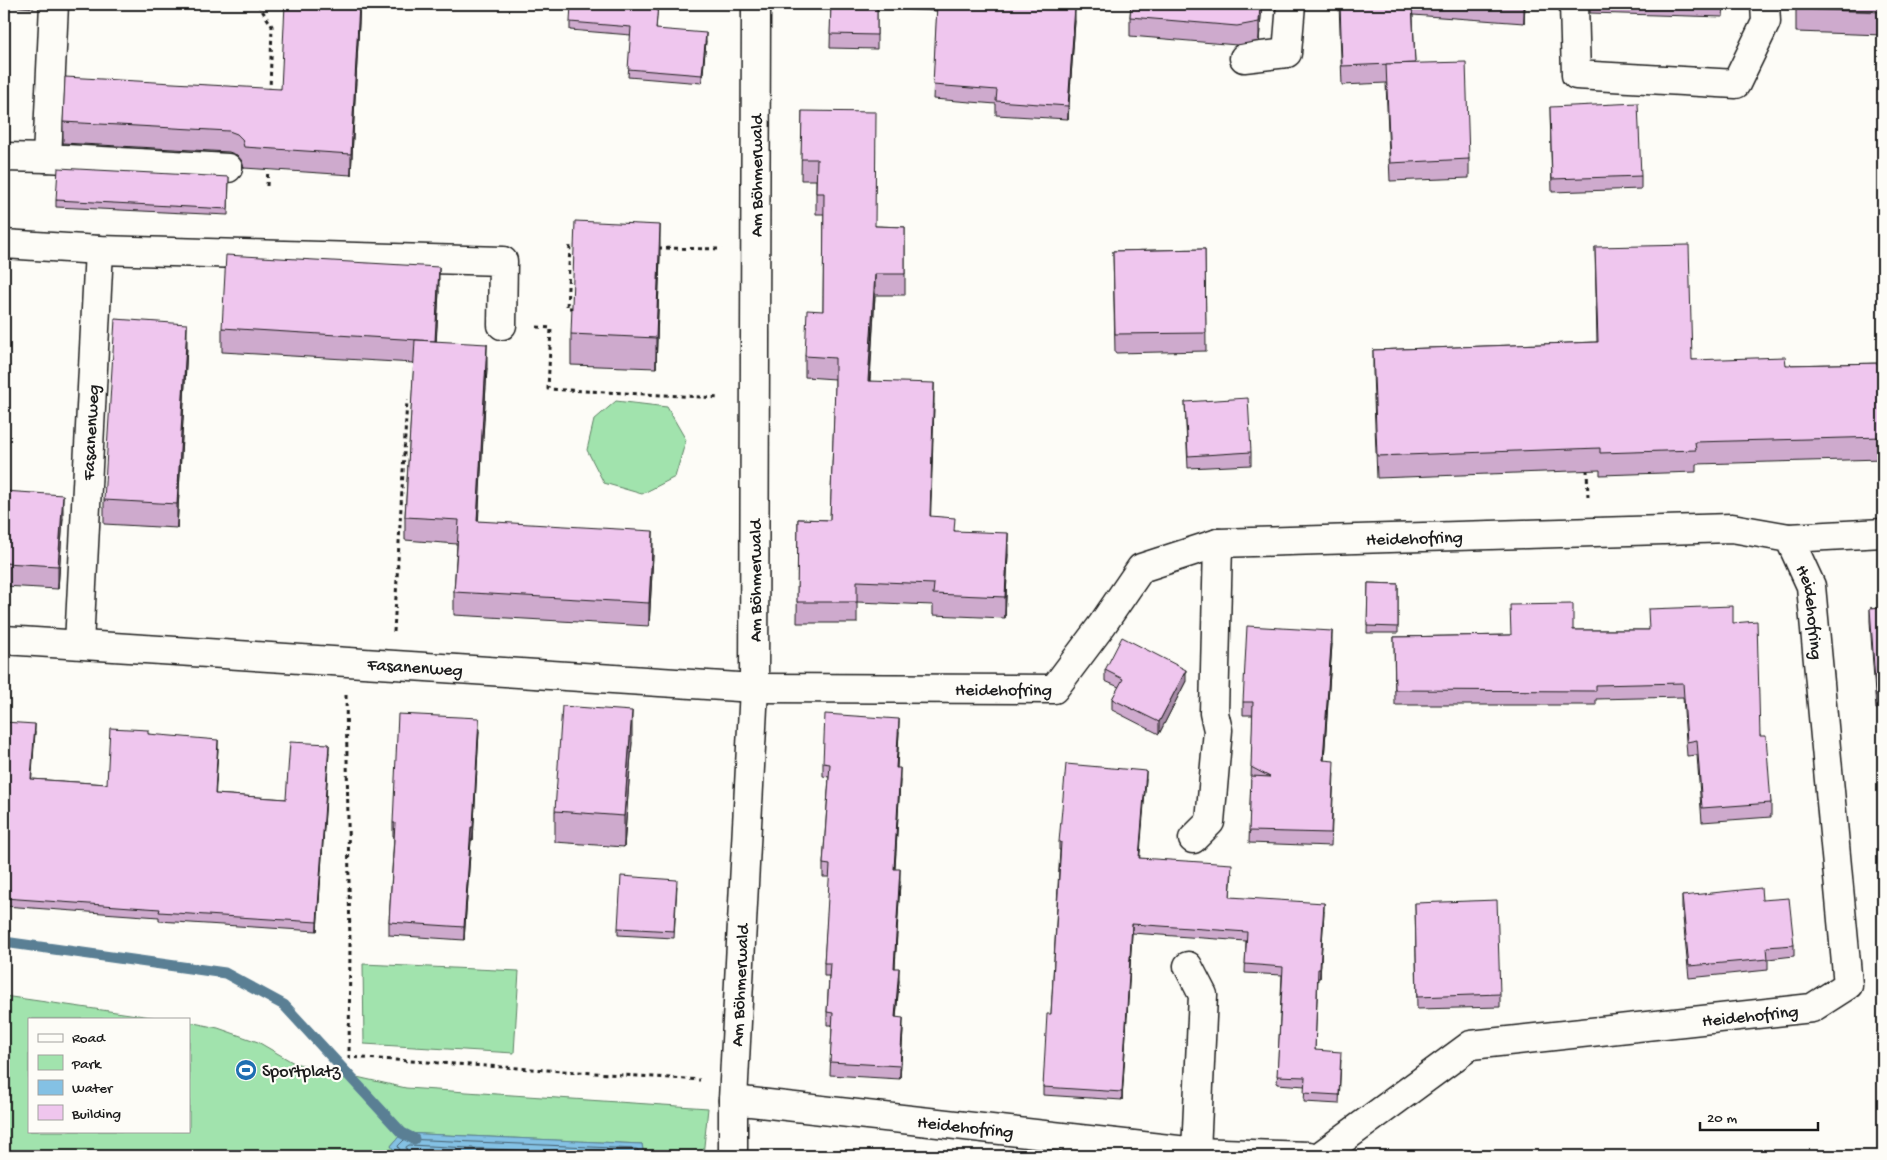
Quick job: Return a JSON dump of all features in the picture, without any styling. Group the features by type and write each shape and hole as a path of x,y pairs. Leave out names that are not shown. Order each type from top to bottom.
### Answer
{"street":[{"path":"47,158 54,4"},
{"name":"Am Böhmerwald","path":"733,1156 734,1091 754,688 756,4"},
{"path":"1244,58 1287,53 1291,4"},
{"path":"1574,4 1576,75 1736,84 1766,22 1765,4"},
{"path":"4,158 47,158 228,168"},
{"path":"4,244 99,250 503,261 502,325"},
{"name":"Fasanenweg","path":"78,644 99,250"},
{"name":"Heidehofring","path":"754,688 1054,689 1102,625 1141,568 1218,543 1732,528 1789,538 1883,533"},
{"name":"Heidehofring","path":"1320,1156 1471,1045 1812,1008 1848,985 1811,586 1789,538"},
{"path":"1193,839 1210,822 1218,739 1214,713 1218,543"},
{"name":"Fasanenweg","path":"4,640 754,688"},
{"path":"1188,966 1202,995 1196,1152"},
{"name":"Heidehofring","path":"734,1091 1196,1152 1309,1156"}],"path":[{"path":"258,4 272,26 270,92"},
{"path":"267,186 268,158"},
{"path":"573,308 567,308 570,246 580,246"},
{"path":"649,248 756,250"},
{"path":"502,325 550,328 548,389 755,400"},
{"path":"392,665 407,400"},
{"path":"1586,462 1589,532"},
{"path":"346,662 350,946 349,1057 734,1091"}],"green space":[{"path":"616,401 667,407 686,440 675,477 642,494 604,483 587,450 594,420"},
{"path":"363,964 519,971 514,1053 364,1044"},
{"path":"4,996 158,1018 28,1018 28,1132 190,1132 190,1022 218,1028 258,1042 294,1063 406,1088 708,1108 703,1156 644,1156 642,1144 402,1133 391,1146 398,1156 4,1156"}],"water":[{"path":"402,1133 642,1144 644,1156 398,1156 391,1146"}],"building":[{"path":"285,4 359,4 351,154 244,147 242,139 237,134 229,131 63,122 65,77 281,89"},
{"path":"571,4 658,4 656,29 706,33 702,75 628,69 631,27 570,22"},
{"path":"831,4 877,4 877,35 830,34"},
{"path":"937,4 1066,4 1066,7 1075,7 1068,106 996,101 997,90 933,85"},
{"path":"1131,4 1260,4 1259,22 1237,26 1130,17"},
{"path":"1340,4 1412,4 1415,63 1342,66"},
{"path":"1796,4 1883,4 1883,12 1796,9"},
{"path":"1466,62 1469,159 1390,163 1386,64"},
{"path":"1638,103 1641,176 1552,179 1550,107"},
{"path":"802,111 876,112 875,226 905,227 905,274 875,274 868,381 934,383 930,516 955,518 954,531 1008,533 1005,597 933,594 934,584 857,581 857,602 797,602 798,519 830,520 835,386 835,358 805,356 807,310 823,311 824,193 816,193 817,159 801,159"},
{"path":"58,168 229,177 228,209 56,200"},
{"path":"575,221 660,225 656,338 571,334"},
{"path":"1689,245 1692,360 1785,357 1786,365 1883,363 1883,437 1695,442 1696,450 1600,453 1600,448 1377,456 1373,350 1598,342 1595,247"},
{"path":"1205,249 1206,333 1115,334 1113,251"},
{"path":"226,255 439,267 435,341 222,328"},
{"path":"115,319 187,324 177,504 104,500"},
{"path":"415,340 487,344 477,521 653,531 649,603 454,592 459,520 405,517"},
{"path":"1248,398 1251,452 1188,456 1185,402"},
{"path":"4,491 63,495 58,566 4,563"},
{"path":"1368,583 1398,584 1398,627 1367,626"},
{"path":"1573,604 1573,630 1649,630 1648,609 1733,606 1733,623 1757,621 1760,736 1766,736 1771,803 1702,808 1697,740 1687,742 1683,683 1596,685 1596,691 1395,690 1394,637 1511,635 1510,605"},
{"path":"1883,607 1883,696 1876,696 1870,608"},
{"path":"1247,626 1332,631 1323,760 1334,761 1331,833 1249,831 1251,776 1270,777 1251,767 1253,702 1243,702"},
{"path":"1122,637 1186,670 1159,722 1112,699 1123,679 1105,670"},
{"path":"562,706 632,711 624,816 555,811"},
{"path":"398,714 479,718 473,827 471,827 464,927 389,922 395,823 393,823"},
{"path":"825,714 899,719 896,768 900,768 894,869 900,869 894,968 899,968 895,1017 903,1018 900,1066 830,1062 833,1013 827,1012 830,963 824,963 830,865 823,864 830,764 823,763"},
{"path":"4,722 35,724 31,779 107,784 110,728 148,730 148,734 218,740 215,794 286,799 290,742 329,744 317,922 159,912 160,909 4,898"},
{"path":"1066,764 1146,771 1139,858 1232,864 1230,897 1324,903 1320,969 1318,969 1315,1050 1341,1052 1339,1095 1304,1093 1305,1077 1277,1076 1283,967 1245,964 1247,932 1132,924 1122,1092 1043,1087 1047,1014 1051,1014 1061,842 1059,842"},
{"path":"621,876 677,880 674,931 618,928"},
{"path":"1761,888 1762,900 1789,898 1794,945 1767,947 1768,959 1689,966 1682,896"},
{"path":"1497,900 1500,994 1417,997 1415,903"}],"waterway":[{"path":"4,942 225,973 284,1005 402,1133 414,1139"}],"place":[{"name":"Sportplatz","path":"246,1070"}]}
